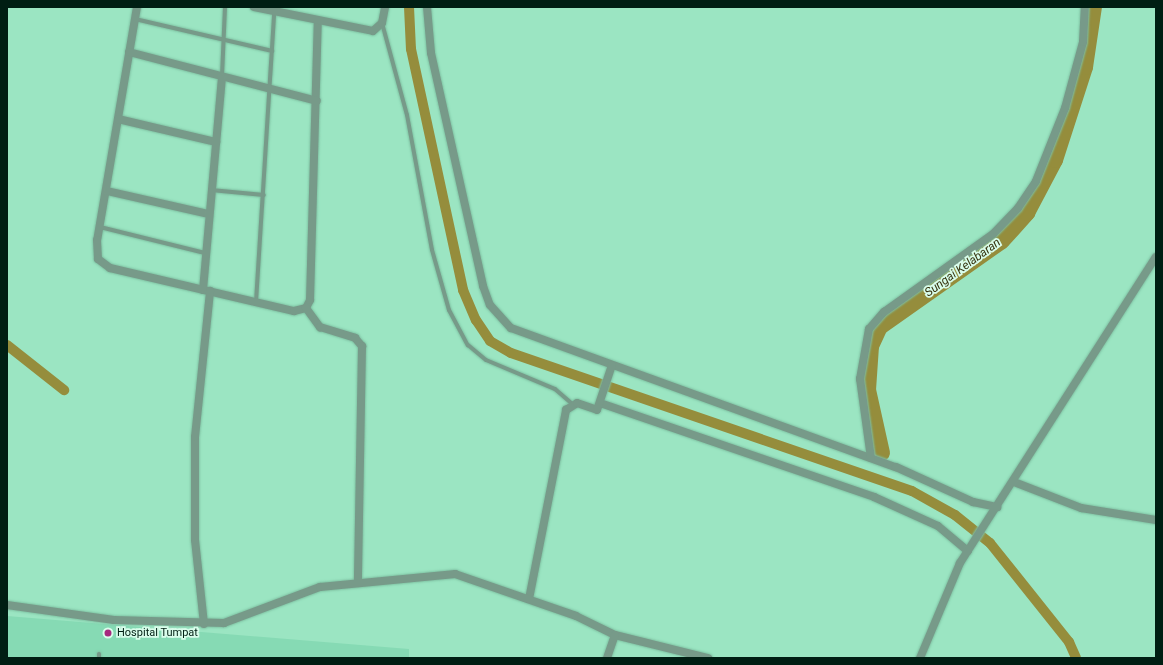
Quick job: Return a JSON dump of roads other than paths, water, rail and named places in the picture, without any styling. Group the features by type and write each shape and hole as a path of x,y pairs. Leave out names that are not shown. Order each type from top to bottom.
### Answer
{"street":[{"path":"137,7 100,227 97,253 103,265 256,302 294,310 306,308"},
{"path":"254,7 275,9 318,21 369,31 376,31 382,23 385,7"},
{"path":"427,7 431,53 446,124 490,305 511,328 611,369 871,458 973,502 997,507"},
{"path":"871,458 860,379 870,329 884,312 993,234 1018,208 1036,181 1065,108 1083,42 1085,7"},
{"path":"306,308 310,300 317,101 318,21"},
{"path":"129,52 222,79 317,101"},
{"path":"204,624 196,540 195,437 207,291 204,253 222,79"},
{"path":"118,119 216,142"},
{"path":"107,191 208,214"},
{"path":"920,658 947,587 970,548 1014,482 1156,256"},
{"path":"306,308 320,327 355,338 362,346 358,582"},
{"path":"529,599 564,415 572,404 596,411 601,401 611,369"},
{"path":"601,401 874,497 938,526 970,548"},
{"path":"1014,482 1075,506 1156,520"},
{"path":"7,605 114,620 204,624 232,622 320,587 358,582 455,574 529,599 615,635 706,658"},
{"path":"607,658 615,635"}],"lane":[{"path":"222,79 225,7"},
{"path":"256,302 271,91 275,9"},
{"path":"135,19 272,51"},
{"path":"382,23 407,115 432,250 450,310 468,345 486,360 555,389 572,404"},
{"path":"210,190 264,196"},
{"path":"100,227 204,253"}],"waterway":[{"path":"409,7 411,49 463,290 476,320 490,341 511,353 912,491 955,515 990,543 1069,642 1076,658"},
{"name":"Sungai Kelabaran","path":"882,453 868,390 871,346 880,327 1002,241 1027,213 1055,160 1085,67 1094,7"},
{"path":"7,345 64,390"}],"place":[{"name":"Hospital Tumpat","path":"108,633"}]}
